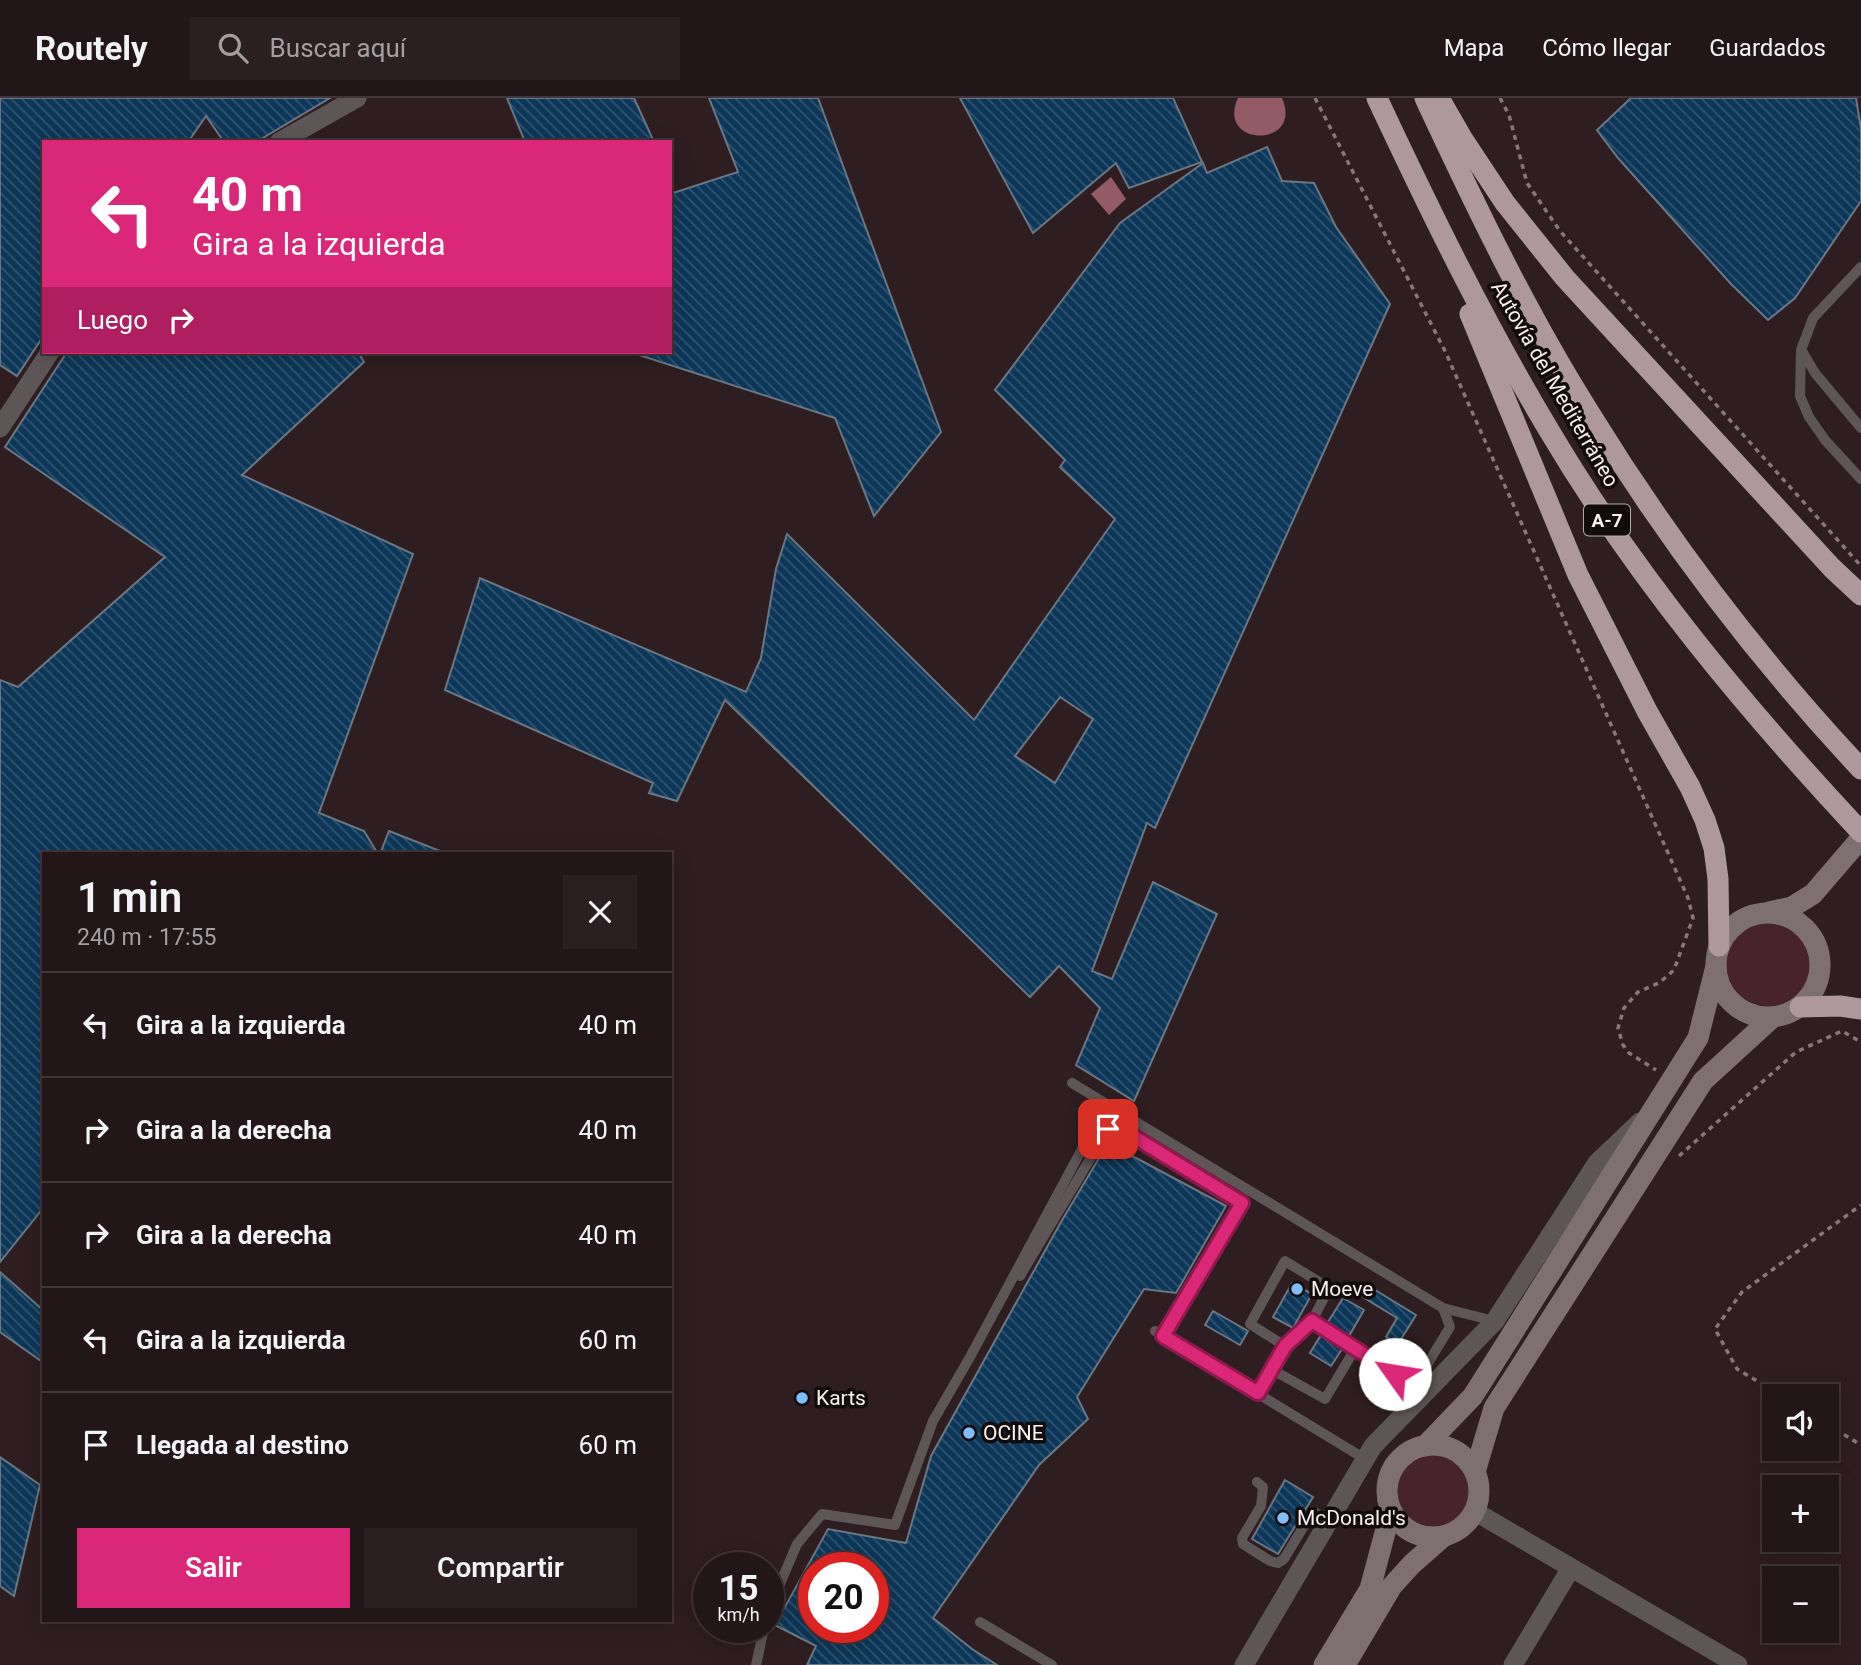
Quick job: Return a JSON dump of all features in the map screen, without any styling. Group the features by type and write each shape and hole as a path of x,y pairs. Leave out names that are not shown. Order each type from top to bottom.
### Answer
{"highway":[{"name":"Autovía del Mediterráneo","path":"1377,98 1410,170 1500,345 1550,433 1607,520 1691,636 1759,719 1861,832"},
{"name":"Autovía del Mediterráneo","path":"1425,98 1533,313 1588,410 1636,485 1726,609 1861,769"},
{"path":"1440,98 1462,138 1505,203 1565,278 1832,568 1861,595"},
{"path":"1410,170 1578,575 1706,820 1714,848 1718,879 1717,956"},
{"path":"1800,1007 1840,1006 1861,1009"}],"main road":[{"path":"1425,1446 1473,1396 1699,1038 1717,956 1726,933 1749,916 1792,907 1817,890 1861,838"},
{"path":"1717,956 1719,983 1727,998 1740,1009 1756,1016 1773,1017 1800,1007 1810,996 1819,976 1819,954 1807,918 1817,890"},
{"path":"1763,913 1792,919 1814,940"},
{"path":"1475,1472 1494,1408 1703,1081 1773,1017"},
{"path":"1345,1665 1392,1586 1412,1564 1444,1536 1456,1531 1474,1511 1478,1485 1475,1472 1466,1460 1454,1451 1440,1446 1425,1446 1412,1450 1392,1469 1387,1496 1391,1510 1400,1523 1412,1532 1444,1536"},
{"path":"1324,1665 1370,1589 1391,1510"}],"street":[{"path":"283,140 357,98"},
{"path":"0,428 49,354"},
{"path":"1244,1665 1373,1446 1420,1390 1494,1321 1597,1163 1654,1109"},
{"path":"1474,1511 1738,1665"},
{"path":"1513,1665 1571,1568"}],"lane":[{"path":"1861,267 1813,318 1801,350 1800,396 1809,417 1825,439 1861,479"},
{"path":"1801,350 1830,393 1861,428"},
{"path":"1072,1083 1443,1308 1494,1321"},
{"path":"1013,1276 1021,1276 1108,1129 1126,1132 1242,1203 1159,1333 1365,1459"},
{"path":"784,1574 797,1544 822,1514 895,1525 933,1421 1088,1136 1097,1141"},
{"path":"1258,1393 1285,1346 1312,1321 1329,1288 1285,1261 1250,1324 1285,1346"},
{"path":"1312,1321 1420,1390 1450,1327 1443,1308"},
{"path":"1271,1369 1325,1399 1355,1349"},
{"path":"1257,1482 1264,1487 1261,1506 1242,1538 1243,1544 1269,1561 1278,1563 1284,1559 1312,1511 1329,1522"},
{"path":"980,1622 1052,1665"},
{"path":"755,1665 760,1643"}],"path":[{"path":"1315,98 1444,351 1688,898 1693,918 1674,970 1659,984 1638,992 1624,1008 1618,1028 1623,1045 1629,1053 1671,1080"},
{"path":"1500,98 1508,115 1527,183 1560,232 1861,566"},
{"path":"1675,1159 1796,1052 1842,1031 1861,1042"},
{"path":"1762,1384 1737,1369 1715,1329 1742,1292 1861,1206"},
{"path":"1839,1431 1861,1445"}],"shaded area":[{"path":"1238,98 1282,98 1285,115 1281,126 1272,133 1260,136 1248,133 1238,126 1234,114"},
{"path":"1111,177 1126,199 1109,215 1091,194"},
{"path":"1769,920 1793,927 1805,939 1812,963 1805,987 1793,999 1769,1006 1745,999 1733,987 1726,963 1733,939 1745,927"},
{"path":"1425,1453 1439,1453 1453,1459 1464,1470 1470,1491 1467,1506 1459,1518 1439,1529 1425,1529 1411,1523 1400,1512 1394,1498 1394,1484 1400,1470 1411,1459"}],"building":[{"path":"0,98 330,98 259,140 223,140 206,116 189,140 42,140 42,338 17,376 0,365"},
{"path":"507,98 634,98 653,140 524,140"},
{"path":"709,98 818,98 941,432 874,516 835,418 639,355 672,354 672,193 738,172"},
{"path":"960,98 1173,98 1202,162 1129,188 1116,163 1033,233"},
{"path":"1631,98 1856,98 1861,129 1861,201 1795,298 1768,320 1731,284 1618,158 1597,130"},
{"path":"1267,147 1282,181 1314,183 1336,227 1390,304 1155,828 1147,823 1092,971 1112,979 1153,882 1217,914 1134,1101 1076,1065 1100,1008 1059,966 1030,997 725,700 677,801 649,793 653,783 445,690 480,578 746,692 761,658 776,569 787,534 974,720 1115,519 1060,467 1065,460 995,390 1120,223 1203,163 1207,173","holes":["1060,697 1093,719 1055,783 1015,756"]},
{"path":"66,354 359,354 364,362 242,475 413,554 319,813 364,831 377,852 42,852 42,1210 0,1262 0,680 18,687 165,557 5,447"},
{"path":"389,831 442,852 381,852"},
{"path":"1108,1143 1226,1206 1176,1293 1144,1289 1077,1397 1088,1419 1039,1465 933,1618 997,1665 807,1665 816,1646 810,1643 889,1643 889,1552 815,1552 828,1529 906,1543 931,1456"},
{"path":"0,1272 42,1309 42,1362 0,1332"},
{"path":"1292,1283 1312,1294 1293,1328 1273,1317"},
{"path":"1367,1285 1416,1315 1398,1344 1386,1337 1397,1318 1361,1296"},
{"path":"1343,1298 1364,1310 1349,1336 1328,1322"},
{"path":"1213,1311 1248,1331 1240,1345 1205,1325"},
{"path":"1321,1335 1342,1349 1331,1366 1310,1353"},
{"path":"0,1457 40,1485 14,1596 0,1586"},
{"name":"McDonald's","path":"1285,1480 1313,1497 1278,1554 1252,1539"},
{"path":"798,1583 798,1637 784,1630 784,1609"}],"place":[{"name":"Moeve","path":"1297,1289"},
{"name":"Karts","path":"802,1398"},
{"name":"OCINE","path":"969,1433"},
{"name":"McDonald's","path":"1283,1518"}],"route":[{"path":"1108,1129 1126,1132 1242,1203 1163,1336 1258,1393 1285,1346 1312,1321 1395,1374"}]}
